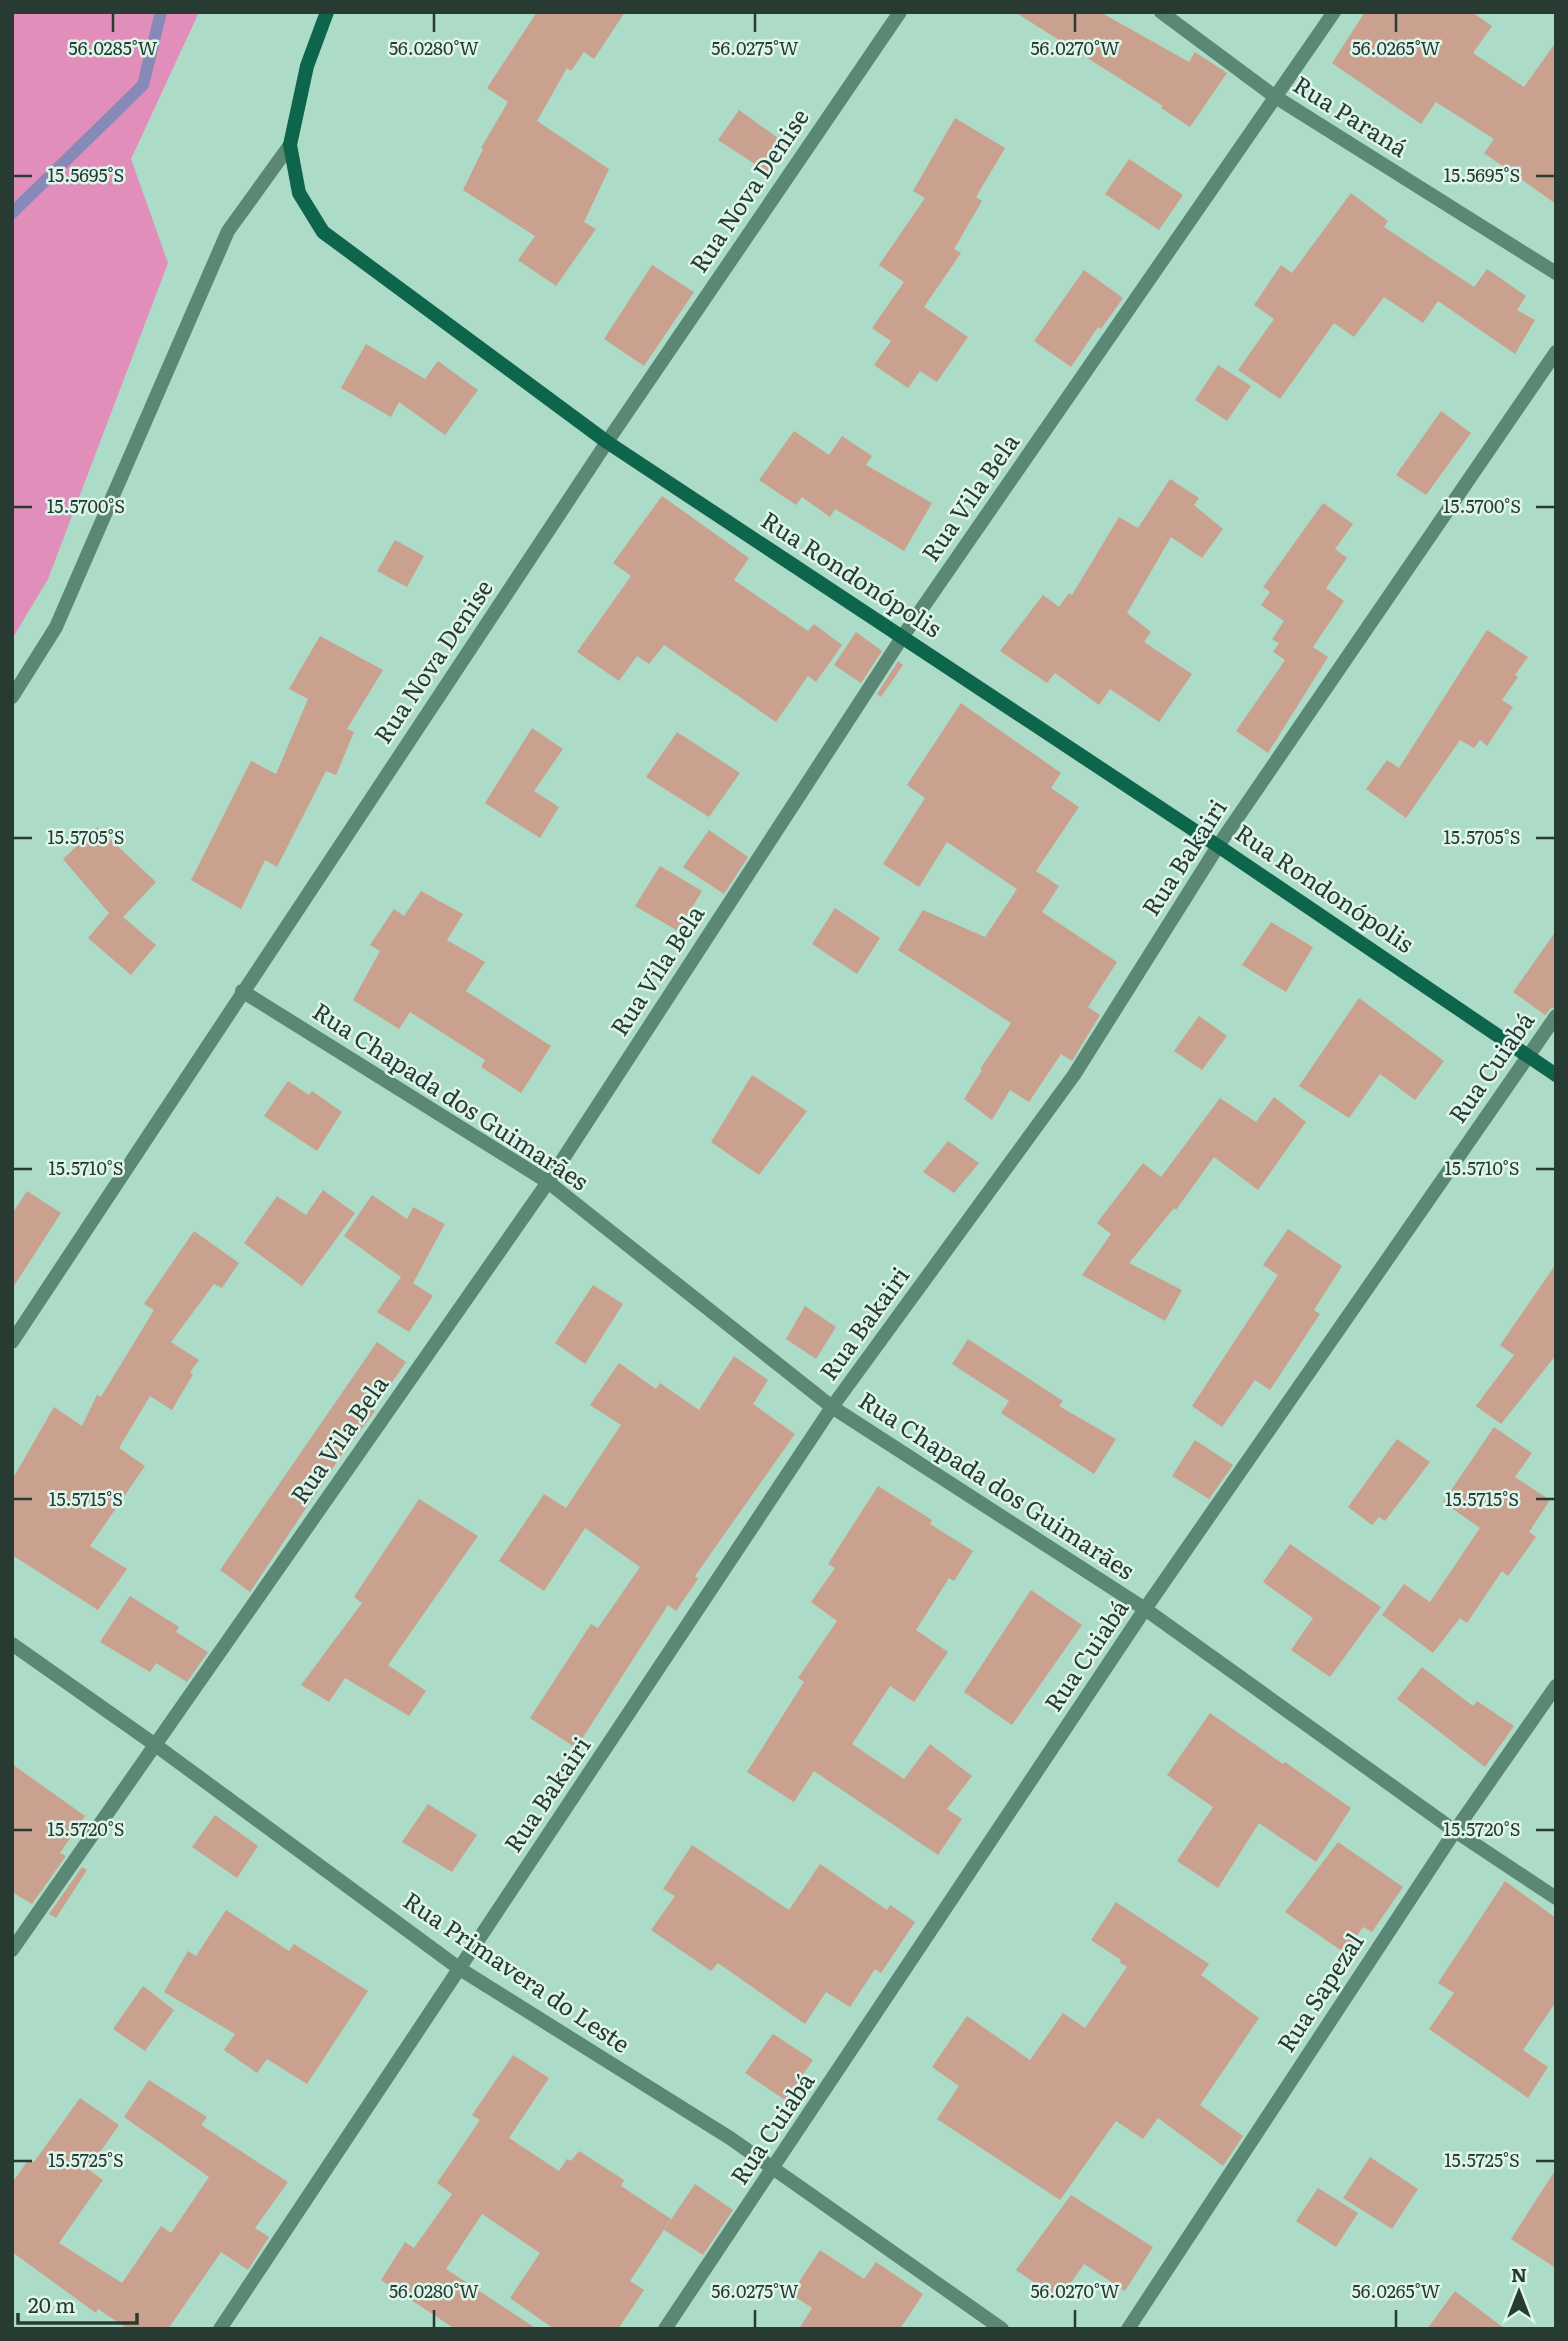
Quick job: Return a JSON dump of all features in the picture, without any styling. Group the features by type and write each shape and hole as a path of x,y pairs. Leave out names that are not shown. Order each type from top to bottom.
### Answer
{"street":[{"name":"Rua Rondonópolis","path":"327,12 307,66 290,145 299,193 323,232 607,442 1219,846 1556,1075"},
{"name":"Rua Nova Denise","path":"12,1342 607,442 900,12"},
{"name":"Rua Paraná","path":"1161,12 1274,96 1556,273"},
{"name":"Rua Vila Bela","path":"12,1950 548,1182 903,636 1334,12"},
{"path":"12,697 56,627 228,231 290,145"},
{"name":"Rua Bakairi","path":"220,2329 832,1407 1074,1075 1219,846 1556,352"},
{"name":"Rua Chapada dos Guimarães","path":"242,991 548,1182 832,1407 1145,1609 1455,1831 1556,1898"},
{"name":"Rua Cuiabá","path":"665,2329 1145,1609 1556,1016"},
{"name":"Rua Primavera do Leste","path":"12,1644 154,1744 460,1969 730,2138 1002,2329"},
{"name":"Rua Sapezal","path":"1128,2329 1455,1831 1556,1686"}],"shaded area":[{"path":"12,12 199,12 131,159 168,263 48,579 12,639"}],"building":[{"path":"537,12 625,12 594,59 584,52 571,71 567,68 537,121 609,169 584,222 596,229 556,286 518,260 535,236 463,190 483,149 481,148 508,102 487,88"},
{"path":"1015,12 1100,12 1189,62 1195,52 1227,73 1190,127 1161,108 1163,106"},
{"path":"1365,12 1472,12 1492,26 1473,53 1524,87 1556,42 1556,204 1484,153 1494,139 1436,102 1421,124 1332,63"},
{"path":"739,110 785,143 767,172 718,140"},
{"path":"955,118 1005,148 976,197 982,201 954,249 961,253 924,307 968,337 937,382 920,371 908,388 874,365 891,341 872,328 904,282 879,265 925,198 913,191"},
{"path":"1129,159 1183,195 1159,230 1105,194"},
{"path":"1351,193 1388,221 1384,227 1474,287 1487,269 1526,296 1517,310 1535,320 1515,354 1438,301 1423,323 1384,297 1354,337 1334,323 1280,399 1238,370 1274,319 1254,305 1281,265 1292,273"},
{"path":"652,265 694,292 644,366 604,339"},
{"path":"1084,270 1123,298 1101,329 1098,327 1071,367 1034,341"},
{"path":"366,344 425,379 438,361 478,390 445,435 399,402 391,417 341,388"},
{"path":"1218,365 1251,386 1227,421 1195,400"},
{"path":"1441,411 1471,433 1426,495 1396,475"},
{"path":"794,431 829,455 842,436 872,456 866,465 932,503 904,551 835,509 830,517 802,497 796,505 759,480"},
{"path":"1170,479 1199,498 1194,505 1223,529 1202,558 1171,537 1127,613 1151,632 1144,642 1192,674 1159,722 1110,689 1099,705 1055,673 1047,683 1000,651 1043,595 1059,607 1069,593 1072,595 1119,517 1138,528"},
{"path":"662,496 749,558 734,580 808,631 814,624 842,645 816,682 808,676 776,722 664,645 649,664 637,656 619,681 577,652 631,576 613,563"},
{"path":"1323,503 1353,524 1335,549 1347,558 1326,588 1344,601 1313,647 1328,657 1268,753 1236,731 1285,660 1273,652 1279,643 1272,639 1284,621 1261,605 1270,592 1263,587"},
{"path":"395,540 424,556 407,587 377,571"},
{"path":"1487,630 1528,657 1502,700 1513,707 1487,746 1480,740 1474,748 1460,740 1406,818 1366,789 1387,760 1399,768"},
{"path":"856,632 882,651 861,683 834,665"},
{"path":"320,636 383,670 347,729 354,732 336,775 326,771 277,867 265,860 241,909 191,880 251,761 276,774 308,699 289,689"},
{"path":"898,661 903,665 881,697 877,694"},
{"path":"961,703 1061,773 1051,788 1079,807 1036,871 1059,886 1042,912 1117,962 1088,1007 1100,1015 1072,1061 1061,1054 1029,1102 1010,1090 992,1120 964,1099 982,1070 980,1069 1011,1023 898,950 923,910 985,937 1017,889 947,842 919,887 883,864 925,798 907,785"},
{"path":"532,728 563,749 534,791 559,807 540,838 485,803"},
{"path":"677,732 740,773 709,817 646,777"},
{"path":"97,827 156,882 123,917 156,945 131,975 88,938 109,913 63,859"},
{"path":"709,830 748,857 724,894 683,867"},
{"path":"660,866 702,891 678,931 635,906"},
{"path":"421,891 463,914 447,940 485,962 466,991 551,1046 521,1093 481,1067 485,1060 410,1012 399,1029 353,1000 380,951 370,945 394,909 404,916"},
{"path":"835,908 880,938 857,974 812,944"},
{"path":"1271,922 1313,947 1286,992 1242,965"},
{"path":"1556,931 1556,1007 1551,1008 1545,1015 1513,992"},
{"path":"1359,998 1444,1061 1415,1100 1380,1074 1349,1118 1299,1086"},
{"path":"1199,1016 1227,1036 1202,1070 1174,1051"},
{"path":"752,1075 807,1111 759,1175 711,1142"},
{"path":"288,1081 309,1095 312,1091 342,1112 317,1151 264,1116"},
{"path":"1274,1097 1306,1122 1258,1190 1214,1157 1176,1210 1174,1208 1129,1263 1182,1290 1165,1321 1082,1275 1111,1234 1097,1223 1143,1163 1161,1177 1220,1098 1256,1122"},
{"path":"948,1141 979,1163 954,1193 923,1172"},
{"path":"323,1190 355,1213 302,1286 244,1243 277,1196 306,1215"},
{"path":"27,1191 61,1213 12,1289 12,1214"},
{"path":"372,1195 407,1219 413,1207 445,1224 413,1283 433,1296 409,1332 377,1312 401,1277 344,1236"},
{"path":"1288,1229 1342,1266 1314,1310 1320,1314 1270,1390 1255,1380 1222,1427 1192,1406 1278,1275 1263,1265"},
{"path":"194,1231 239,1263 222,1288 214,1284 171,1342 199,1360 190,1372 193,1374 172,1410 150,1396 119,1448 145,1466 90,1546 127,1569 98,1610 12,1555 12,1480 54,1407 82,1426 97,1395 101,1397 154,1310 144,1304"},
{"path":"1556,1264 1556,1355 1501,1424 1476,1406 1514,1355 1500,1345"},
{"path":"593,1285 623,1304 585,1364 555,1343"},
{"path":"805,1306 836,1327 816,1359 786,1339"},
{"path":"968,1339 1063,1401 1059,1406 1116,1439 1094,1474 1001,1413 1009,1401 952,1364"},
{"path":"377,1342 406,1362 250,1592 220,1570"},
{"path":"734,1356 768,1380 753,1404 795,1434 695,1576 698,1579 676,1611 668,1605 576,1748 530,1718 591,1624 598,1628 640,1567 585,1528 544,1591 499,1561 544,1494 566,1508 621,1425 590,1405 619,1363 656,1389 660,1383 699,1410"},
{"path":"1494,1427 1532,1453 1515,1477 1550,1500 1529,1532 1536,1537 1508,1576 1502,1571 1467,1623 1460,1618 1433,1653 1382,1615 1404,1584 1430,1602 1480,1528 1443,1502"},
{"path":"1397,1439 1430,1462 1385,1521 1379,1517 1372,1525 1348,1507"},
{"path":"1195,1440 1233,1465 1209,1499 1172,1476"},
{"path":"878,1486 932,1520 930,1524 973,1551 954,1581 949,1578 916,1630 948,1652 914,1702 890,1686 852,1744 904,1779 930,1744 972,1776 947,1809 962,1819 938,1855 814,1771 794,1802 747,1772 804,1682 798,1678 837,1621 811,1602 835,1568 828,1564"},
{"path":"419,1499 478,1536 388,1665 426,1691 409,1716 345,1678 329,1702 301,1685 362,1603 354,1597"},
{"path":"1290,1544 1381,1607 1330,1677 1291,1650 1313,1618 1263,1582"},
{"path":"1031,1590 1082,1625 1012,1725 964,1692"},
{"path":"130,1596 179,1627 176,1632 208,1652 187,1682 156,1663 150,1672 100,1642"},
{"path":"1422,1667 1473,1706 1477,1701 1514,1726 1485,1767 1397,1699"},
{"path":"1210,1713 1351,1808 1316,1862 1259,1823 1218,1888 1177,1861 1213,1807 1167,1775"},
{"path":"12,1764 85,1816 60,1853 66,1856 32,1904 12,1892"},
{"path":"428,1804 477,1835 452,1872 402,1842"},
{"path":"215,1815 258,1846 237,1878 192,1847"},
{"path":"1338,1842 1403,1887 1372,1932 1363,1927 1345,1953 1285,1912"},
{"path":"692,1845 789,1910 820,1864 887,1910 890,1905 915,1922 881,1973 875,1969 850,2007 826,1992 805,2024 718,1963 711,1971 651,1930 675,1896 663,1889"},
{"path":"82,1867 87,1870 56,1918 49,1914"},
{"path":"1505,1881 1556,1918 1556,2002 1523,2050 1548,2067 1528,2098 1429,2029 1454,1993 1438,1983"},
{"path":"1116,1902 1209,1964 1201,1975 1259,2018 1200,2105 1243,2136 1223,2166 1158,2118 1143,2139 1116,2121 1060,2200 937,2119 959,2086 932,2067 967,2016 1030,2060 1063,2013 1085,2028 1127,1967 1091,1940"},
{"path":"226,1910 289,1951 294,1944 368,1991 307,2084 267,2059 257,2073 224,2050 235,2034 164,1992 188,1951 196,1956"},
{"path":"143,1986 174,2010 145,2051 113,2029"},
{"path":"773,2034 813,2060 785,2100 745,2073"},
{"path":"513,2055 549,2078 509,2138 559,2171 567,2159 571,2161 579,2151 624,2180 621,2186 671,2219 630,2281 644,2290 618,2329 554,2329 510,2298 540,2253 482,2214 446,2269 537,2329 455,2329 381,2280 405,2242 414,2248 452,2194 437,2183 480,2120 472,2115"},
{"path":"149,2080 207,2117 201,2125 288,2182 255,2228 269,2237 248,2270 221,2252 168,2329 128,2329 98,2309 96,2313 12,2252 12,2183 29,2159 34,2162 80,2098 119,2125 88,2169 103,2180 59,2243 122,2283 161,2226 171,2233 209,2177 124,2117"},
{"path":"1370,2157 1418,2189 1392,2229 1343,2198"},
{"path":"1556,2169 1556,2268 1511,2239"},
{"path":"695,2184 733,2210 703,2255 664,2230"},
{"path":"1318,2188 1358,2213 1336,2247 1296,2221"},
{"path":"1071,2195 1153,2247 1125,2291 1084,2264 1059,2300 1016,2270"},
{"path":"820,2250 864,2279 876,2262 923,2294 900,2329 799,2329 812,2308 791,2294"},
{"path":"1455,2291 1505,2329 1427,2329"}],"waterway":[{"path":"12,213 143,85 161,12"}]}
